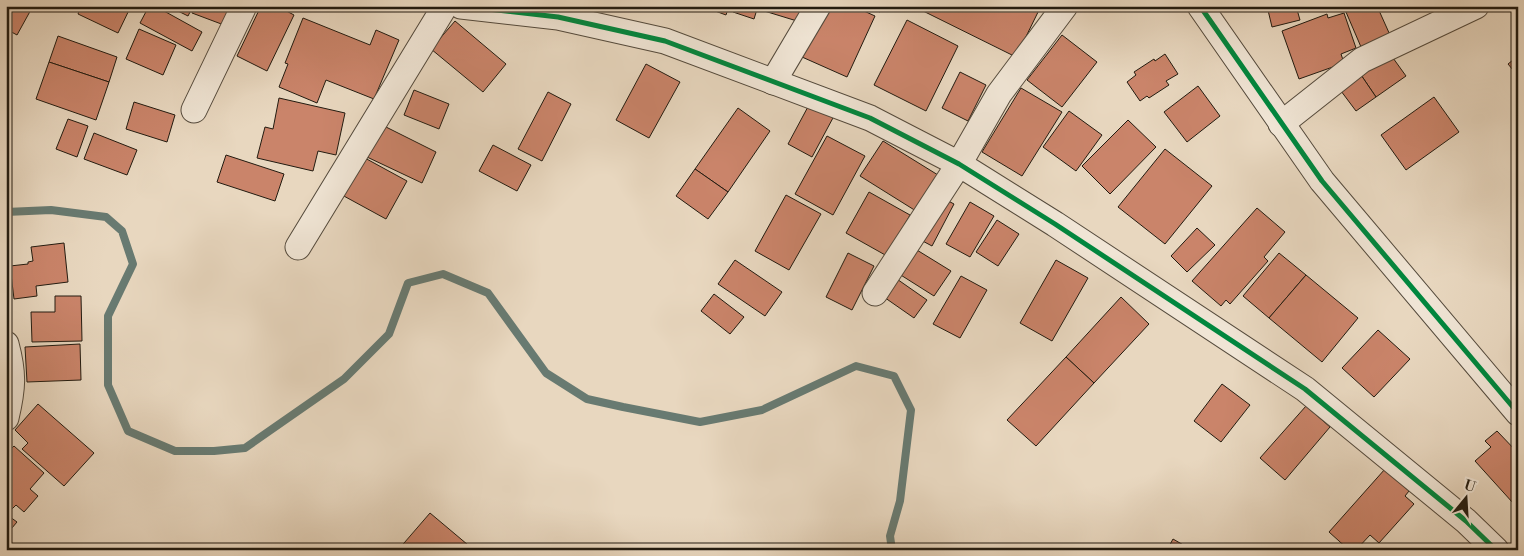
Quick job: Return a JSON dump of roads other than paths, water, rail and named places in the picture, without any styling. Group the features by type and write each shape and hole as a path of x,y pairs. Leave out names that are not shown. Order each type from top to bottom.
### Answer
{"street":[{"path":"194,110 244,6"},
{"path":"298,247 445,6"},
{"path":"461,6 558,17 665,41 870,118 959,164 1055,224 1305,389 1466,521 1496,550"},
{"path":"773,82 818,6"},
{"path":"876,293 959,164 998,94 1065,6"},
{"path":"1200,6 1322,181 1518,413"},
{"path":"1281,124 1362,60 1476,6"},
{"path":"6,344 12,366 12,391 6,418"}],"waterway":[{"path":"6,212 51,210 106,217 122,231 133,264 108,316 108,385 128,431 175,451 214,451 245,448 344,379 389,334 408,283 443,274 488,293 546,373 587,399 700,422 762,410 856,366 894,376 911,410 900,501 890,536 892,550"}]}
